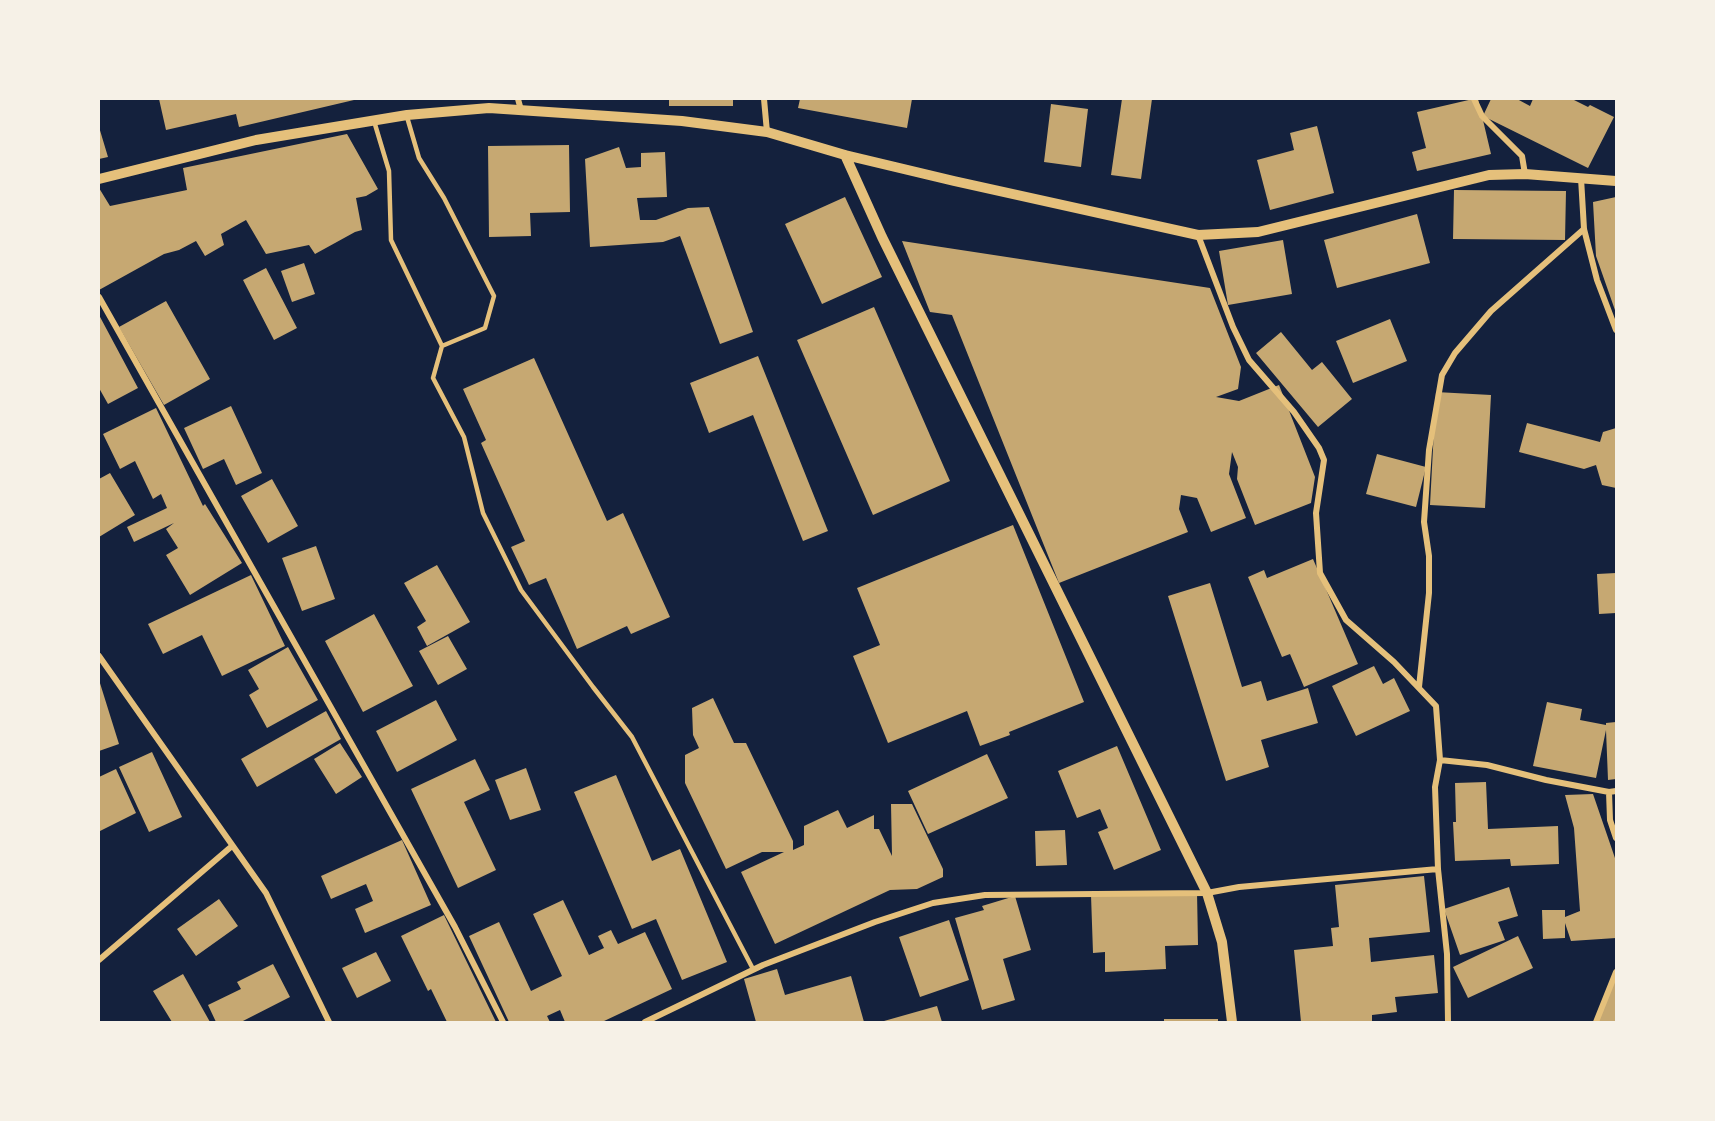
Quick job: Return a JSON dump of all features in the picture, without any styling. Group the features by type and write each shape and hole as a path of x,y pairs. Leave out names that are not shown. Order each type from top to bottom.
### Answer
{"street":[{"path":"764,99 767,132"},
{"path":"1474,99 1482,116 1522,156 1525,174"},
{"path":"99,179 256,140 407,115 520,104 767,132 844,155 1198,235 1258,232 1489,175 1525,174 1616,181"},
{"path":"844,155 882,237 1207,893 1222,942 1232,1022"},
{"path":"1581,178 1584,229 1597,280 1616,330"},
{"path":"1419,687 1429,593 1429,556 1424,522 1429,450 1442,375 1455,353 1491,311 1584,229"},
{"path":"1198,235 1233,327 1249,360 1294,412 1319,448 1324,460 1316,513 1320,573 1346,620 1394,662 1436,706 1440,760 1435,787 1438,868 1447,954 1448,1021 1456,1022"},
{"path":"99,297 455,927 503,1022"},
{"path":"99,656 266,893 329,1022"},
{"path":"1440,760 1487,765 1612,791 1610,820 1616,838"},
{"path":"99,960 232,846"},
{"path":"645,1022 753,969 875,922 943,902 985,895 1207,893 1239,887 1438,868"},
{"path":"1596,1022 1616,972"}],"lane":[{"path":"407,115 419,158 444,198 494,296 485,327 442,346"},
{"path":"374,121 388,171 391,240 442,346 433,378 464,437 487,522 521,590 632,737 753,969"}],"building":[{"path":"159,99 354,100 239,127 236,114 166,130"},
{"path":"669,99 733,99 733,106 669,106"},
{"path":"800,99 912,99 907,128 798,108"},
{"path":"1122,99 1152,99 1141,179 1111,175"},
{"path":"1478,99 1491,154 1417,171 1412,152 1426,148 1417,112"},
{"path":"1491,99 1517,99 1530,106 1533,99 1572,99 1614,117 1588,168 1483,116"},
{"path":"1051,104 1088,109 1081,167 1044,162"},
{"path":"1317,126 1334,193 1270,210 1257,160 1294,150 1290,133"},
{"path":"99,127 108,157 99,159"},
{"path":"347,134 378,189 366,196 356,198 362,230 315,254 309,245 266,254 246,220 221,234 224,245 205,256 196,241 179,250 164,254 99,290 99,188 110,206 187,190 183,168"},
{"path":"569,145 570,212 530,213 531,236 489,237 488,146"},
{"path":"619,147 626,168 641,167 641,153 665,152 667,197 637,198 640,220 656,220 688,208 709,207 753,332 720,344 680,236 663,242 590,247 585,159"},
{"path":"1454,190 1566,191 1565,240 1453,239"},
{"path":"845,197 882,277 822,304 785,224"},
{"path":"1616,197 1616,313 1596,256 1593,202"},
{"path":"1417,214 1430,263 1337,288 1324,240"},
{"path":"1283,240 1292,294 1228,305 1219,251"},
{"path":"902,241 1210,288 1241,367 1238,389 1216,397 1239,401 1279,385 1315,477 1311,503 1255,525 1237,479 1238,467 1232,452 1229,474 1246,518 1211,532 1197,498 1181,495 1179,509 1188,532 1059,583 952,315 930,312"},
{"path":"304,263 315,294 292,302 281,271"},
{"path":"266,268 297,328 274,340 243,280"},
{"path":"166,301 210,379 164,405 119,327"},
{"path":"874,307 950,481 873,515 797,340"},
{"path":"99,315 138,388 108,404 99,388"},
{"path":"1390,319 1407,361 1353,383 1336,341"},
{"path":"1281,332 1312,370 1322,362 1352,399 1318,427 1256,353"},
{"path":"758,356 828,531 803,541 753,415 709,433 690,383"},
{"path":"534,358 607,521 623,513 670,617 631,634 627,626 577,649 546,578 529,585 511,547 525,541 481,443 486,440 463,389"},
{"path":"1436,392 1491,395 1485,508 1430,505"},
{"path":"231,406 262,473 236,485 224,459 203,469 184,428"},
{"path":"156,408 203,506 205,504 242,563 190,595 166,555 178,548 166,529 174,523 134,542 127,527 167,508 161,494 153,499 135,461 120,469 103,434"},
{"path":"1527,423 1600,442 1603,432 1616,428 1616,488 1602,485 1596,465 1584,469 1519,452"},
{"path":"1377,454 1426,467 1416,507 1366,494"},
{"path":"110,473 135,515 99,537 99,479"},
{"path":"272,479 298,526 268,543 241,496"},
{"path":"1013,525 1084,702 980,746 967,711 888,743 853,656 880,645 857,588"},
{"path":"316,546 335,599 302,611 282,558"},
{"path":"1313,559 1358,664 1304,687 1290,654 1282,657 1248,577 1264,570 1267,578"},
{"path":"437,565 470,622 427,646 417,627 426,621 404,583"},
{"path":"1616,573 1616,613 1599,614 1597,574"},
{"path":"251,575 285,646 222,676 202,635 163,654 148,624"},
{"path":"1210,583 1242,687 1261,681 1267,701 1308,688 1318,723 1261,740 1269,767 1226,781 1168,596"},
{"path":"374,614 413,686 363,712 325,641"},
{"path":"448,636 467,669 438,685 419,651"},
{"path":"288,647 318,700 267,728 249,695 259,689 248,670"},
{"path":"1374,666 1383,684 1394,678 1410,711 1356,736 1332,686"},
{"path":"99,680 119,744 99,751"},
{"path":"713,698 734,743 746,743 793,841 793,850 804,845 804,826 838,810 847,828 874,815 874,829 879,829 892,856 891,804 912,804 943,869 943,877 917,889 890,890 775,944 741,872 784,852 762,852 726,869 685,783 685,755 699,748 693,735 692,708"},
{"path":"436,700 457,740 397,772 376,731"},
{"path":"1547,702 1582,709 1580,720 1606,725 1606,723 1616,722 1616,779 1608,780 1606,730 1596,778 1533,766"},
{"path":"326,711 341,739 257,787 241,759"},
{"path":"340,743 362,777 336,794 314,759"},
{"path":"1117,746 1161,850 1114,870 1098,832 1108,828 1100,809 1077,818 1058,771"},
{"path":"152,752 182,817 149,832 119,767"},
{"path":"987,754 1008,798 928,834 908,791"},
{"path":"475,759 490,790 464,802 496,870 458,888 411,789"},
{"path":"526,768 541,810 510,820 495,780"},
{"path":"116,769 136,813 100,831 99,777"},
{"path":"616,775 652,861 680,849 727,962 682,980 656,919 632,929 574,792"},
{"path":"1486,782 1488,829 1558,826 1559,864 1511,866 1510,859 1455,861 1453,822 1456,822 1455,783"},
{"path":"1593,794 1616,861 1616,938 1571,941 1565,923 1565,938 1543,939 1542,910 1565,910 1565,917 1580,911 1574,828 1565,795"},
{"path":"1065,830 1067,865 1036,866 1035,831"},
{"path":"402,840 431,905 365,933 355,909 373,901 366,884 331,899 321,876"},
{"path":"1424,876 1430,932 1369,938 1371,962 1434,955 1438,993 1395,997 1397,1012 1372,1015 1372,1022 1301,1022 1294,950 1333,946 1331,928 1339,927 1335,885"},
{"path":"1509,887 1518,916 1498,922 1505,940 1460,955 1444,909"},
{"path":"1197,892 1198,945 1165,946 1166,969 1105,972 1105,952 1093,953 1091,895"},
{"path":"1015,896 1031,950 1003,959 1015,1000 982,1010 955,918 984,910 982,906"},
{"path":"219,899 238,926 196,956 177,929"},
{"path":"563,900 589,955 604,948 598,936 611,930 618,944 645,932 672,989 602,1022 565,1022 560,1010 547,1016 550,1022 509,1022 469,936 499,922 531,991 562,976 533,914"},
{"path":"444,915 496,1022 447,1022 431,989 428,991 401,936"},
{"path":"949,920 969,980 920,997 899,937"},
{"path":"1518,936 1533,968 1468,998 1453,967"},
{"path":"376,952 391,981 357,998 342,968"},
{"path":"273,964 290,997 241,1022 216,1022 208,1005 241,989 237,982"},
{"path":"777,969 785,995 851,976 864,1022 756,1022 744,979"},
{"path":"1616,969 1616,1022 1596,1022"},
{"path":"183,974 210,1022 172,1022 153,991"},
{"path":"937,1006 942,1022 884,1021"},
{"path":"1164,1019 1218,1019 1218,1022 1164,1022"}]}
